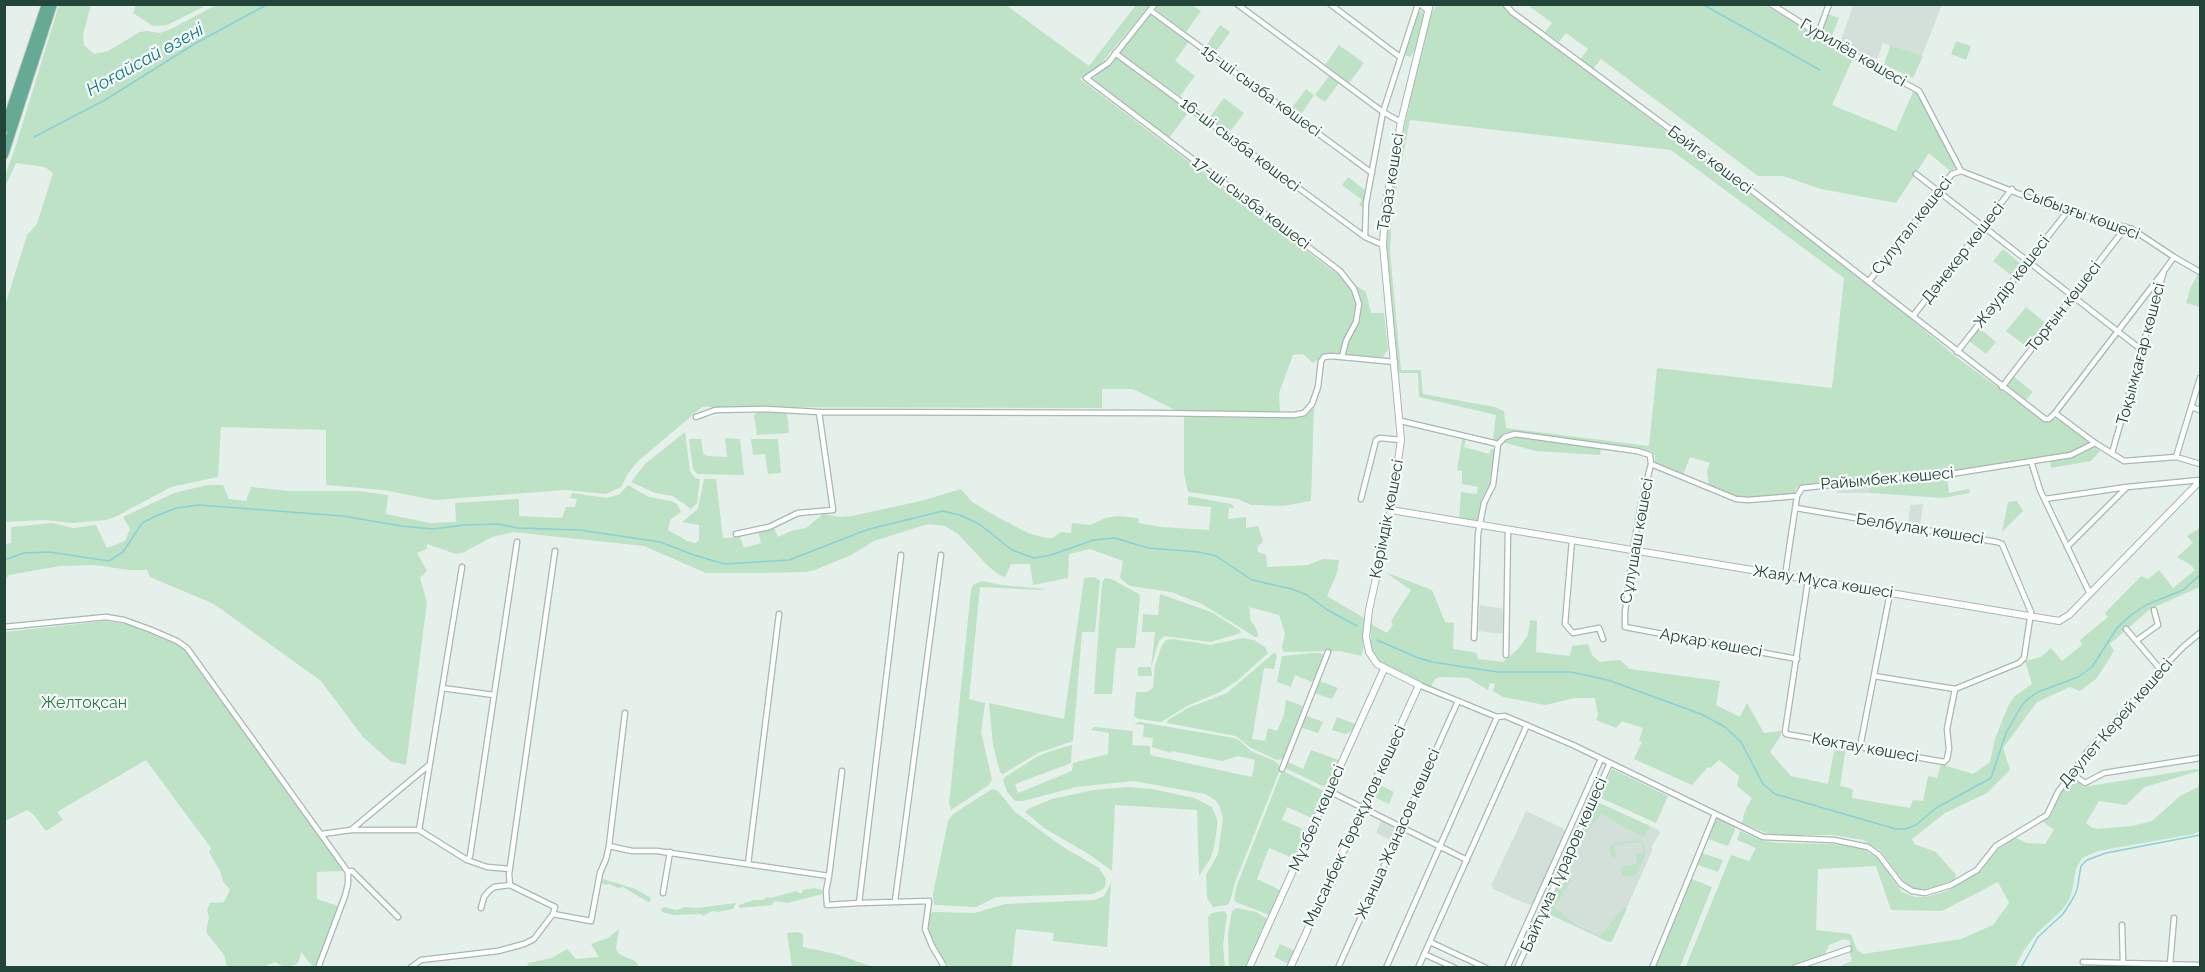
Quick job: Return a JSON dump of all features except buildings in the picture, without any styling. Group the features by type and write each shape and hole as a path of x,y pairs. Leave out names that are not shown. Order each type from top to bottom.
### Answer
{"main road":[{"path":"4,129 46,4"},
{"path":"4,155 53,4"}],"street":[{"path":"1115,53 1155,4"},
{"path":"1237,4 1383,112 1401,122"},
{"path":"1330,4 1400,57"},
{"path":"1365,237 1366,203 1383,112 1419,4 1429,8"},
{"name":"Бәйге көшесі","path":"1505,4 1512,12 1869,281 2002,387"},
{"name":"Гурилёв көшесі","path":"1771,4 1818,34 1919,91 1958,171"},
{"path":"1818,34 1829,4"},
{"name":"Тараз көшесі","path":"1395,362 1383,245 1385,209 1401,122 1429,8"},
{"name":"15-ші сызба көшесі","path":"1150,10 1372,173"},
{"name":"17-ші сызба көшесі","path":"1115,53 1099,71 1086,78 1340,271 1354,289 1359,304 1356,322 1346,341 1342,357"},
{"name":"16-ші сызба көшесі","path":"1115,53 1365,237 1383,245"},
{"name":"Сұлутал көшесі","path":"1869,281 1938,192 1958,171"},
{"name":"Сыбызғы көшесі","path":"1958,171 2012,189 2067,212 2126,227 2143,234 2174,257 2200,272"},
{"path":"1916,174 2142,351"},
{"name":"Дәнекер көшесі","path":"1913,316 2012,189"},
{"name":"Жәудір көшесі","path":"1957,352 2067,212"},
{"name":"Торғын көшесі","path":"2002,387 2126,227"},
{"name":"Тоқымқағар көшесі","path":"2112,453 2164,271 2174,257"},
{"path":"2002,387 2044,419 2049,419 2164,271"},
{"path":"696,417 715,410 765,409 819,412 1155,412 1297,415 1304,413 1312,404 1318,387 1322,359 1327,356 1395,362"},
{"name":"Көрімдік көшесі","path":"1383,668 1369,652 1366,637 1369,610 1391,510 1401,440 1395,362"},
{"path":"2176,457 2200,378"},
{"path":"2191,407 2200,410"},
{"path":"736,534 769,527 795,514 833,510 819,412"},
{"path":"2055,413 2096,443 2128,461 2176,457 2200,464"},
{"path":"1401,421 1498,444 1493,485 1484,503 1479,525 1474,638"},
{"name":"Сұлушаш көшесі","path":"1498,444 1505,437 1515,434 1637,451 1650,455 1651,464 1633,550 1625,627"},
{"path":"1361,499 1376,440 1379,438 1401,440"},
{"name":"Райымбек көшесі","path":"1651,464 1742,500 1797,496 1800,489 1810,486 1913,476 1930,477 2071,455 2096,443"},
{"path":"2031,461 2036,481 2090,594"},
{"path":"2045,499 2127,487 2200,481"},
{"name":"Жаяу Мұса көшесі","path":"1391,510 2031,617 2061,620 2069,615 2200,481"},
{"path":"2067,547 2127,487"},
{"path":"1785,576 1797,496"},
{"name":"Белбұлақ көшесі","path":"1796,508 1999,542 2003,546 2031,611 2031,617"},
{"path":"1506,655 1508,530"},
{"path":"1572,540 1565,624 1573,633 1599,628 1603,639"},
{"path":"467,860 517,542"},
{"path":"510,885 510,869 555,551"},
{"path":"859,903 901,555"},
{"path":"895,901 941,555"},
{"path":"419,830 462,567"},
{"path":"1797,658 1808,579"},
{"path":"1860,747 1890,593"},
{"path":"2136,641 2158,625 2154,610"},
{"path":"748,864 779,614"},
{"path":"4,627 106,617 124,620 177,641 199,661 348,872 345,896 318,968"},
{"path":"1874,676 1955,689 2021,661 2024,658 2031,617"},
{"name":"Арқар көшесі","path":"1625,627 1797,658"},
{"path":"2126,629 2161,670"},
{"name":"Дәулет Керей көшесі","path":"1419,685 1497,717 1505,716 1527,725 1768,838 1834,840 1862,845 1878,855 1901,884 1918,892 1933,892 1977,870 1993,849 2003,841 2047,815 2058,792 2071,773 2182,647 2200,633"},
{"path":"1282,769 1328,652"},
{"name":"Көктау көшесі","path":"1797,658 1786,734 1946,761 1949,749 1947,729 1955,689"},
{"path":"1370,663 1419,685"},
{"name":"Мұзбел көшесі","path":"1249,968 1383,668"},
{"name":"Мысанбек Төреқұлов көшесі","path":"1290,968 1419,685"},
{"path":"442,688 494,695"},
{"name":"Жанша Жанасов көшесі","path":"1338,968 1458,701"},
{"path":"553,914 591,921 600,873 609,846 625,713"},
{"path":"1386,968 1497,717"},
{"path":"1418,968 1527,725"},
{"path":"2071,773 2085,783 2104,773 2200,758"},
{"name":"Байтұма Тұраров көшесі","path":"1507,968 1601,759"},
{"name":"Байтұма Тұраров көшесі","path":"1517,968 1610,763"},
{"path":"351,830 429,765"},
{"path":"842,771 826,891 827,905 929,901 925,928 945,968"},
{"path":"1329,790 1467,860"},
{"path":"1652,968 1715,814"},
{"path":"322,834 351,830 419,830 467,860 488,867 510,869"},
{"path":"609,846 670,852 829,876"},
{"path":"663,893 670,852"},
{"path":"348,872 352,871 398,917"},
{"path":"410,968 421,960 498,951 524,944 534,939 553,914 555,907 510,885 495,887 489,891 484,897 481,908"},
{"path":"2170,964 2174,918"},
{"path":"2122,925 2123,962"},
{"path":"1430,942 1486,968"},
{"path":"1794,968 1849,949"},
{"path":"1424,954 1455,968"},
{"path":"2083,962 2198,966"}],"shaded area":[{"path":"1853,5 1942,5 1913,78 1885,65 1890,46 1883,43 1878,58 1874,59 1840,43"},
{"path":"1870,485 1869,493 1837,493 1837,487"},
{"path":"1923,504 1920,526 1908,524 1910,505"},
{"path":"1480,605 1505,609 1503,634 1478,631"},
{"path":"1599,803 1659,830 1660,833 1652,846 1652,851 1612,941 1609,942 1549,914 1548,911 1561,880 1570,878 1568,864 1595,804"},
{"path":"1526,811 1563,828 1565,832 1533,904 1529,905 1491,886"},
{"path":"1381,821 1398,830 1392,841 1376,833"}],"green space":[{"path":"136,4 207,5 167,25 153,26 133,13"},
{"path":"59,5 91,5 83,34 84,45 94,54 108,51 140,32 160,33 171,29 216,5 1006,5 1089,66 1136,5 1150,5 1099,66 1080,79 1329,268 1366,292 1371,313 1384,313 1388,350 1382,358 1327,353 1313,363 1303,354 1293,355 1279,393 1280,412 1175,410 1133,389 1102,389 1102,408 702,407 637,462 621,487 606,494 565,490 434,500 384,490 326,485 326,430 221,427 218,477 171,487 106,520 73,523 44,520 5,522 5,306 27,235 37,224 53,173 45,167 16,163 5,187 5,176"},
{"path":"1159,5 1192,5 1201,11 1186,32 1155,9"},
{"path":"1436,5 1503,5 1508,12 1867,282 1955,356 2041,419 2046,421 2059,418 2090,443 2067,454 1932,474 1909,473 1801,485 1796,488 1794,495 1740,499 1709,488 1707,470 1710,463 1690,457 1683,475 1655,462 1655,455 1651,451 1516,431 1505,434 1496,442 1493,439 1496,415 1419,397 1418,373 1398,373 1387,260 1386,223 1413,87 1431,15","holes":["1410,120 1671,150 1844,278 1832,388 1657,368 1649,446 1506,428 1504,411 1495,407 1423,394 1421,370 1401,370 1390,252 1392,210"]},
{"path":"1528,5 1765,5 1853,58 1832,105 1896,131 1913,92 1916,91 1955,168 1950,171 1929,153 1896,203 1821,189 1783,176 1758,176 1601,59 1593,69 1580,60 1588,49 1566,33 1559,42 1545,32 1552,23"},
{"path":"1420,11 1424,13 1415,50 1410,57 1404,55 1417,13"},
{"path":"1151,14 1189,41 1175,61 1195,76 1180,96 1119,52"},
{"path":"1828,14 1839,18 1831,38 1822,31"},
{"path":"1220,25 1230,32 1215,53 1206,46"},
{"path":"1956,41 1971,46 1966,60 1951,54"},
{"path":"1339,45 1364,63 1349,83 1325,65"},
{"path":"1891,46 1923,56 1913,78 1885,65"},
{"path":"1115,56 1190,110 1169,138 1093,79"},
{"path":"1329,76 1339,83 1325,102 1315,95"},
{"path":"1306,89 1314,95 1300,116 1291,109"},
{"path":"1224,98 1244,113 1229,133 1209,118"},
{"path":"1348,177 1366,191 1363,208 1359,205 1362,200 1342,185"},
{"path":"2003,249 2021,264 2012,276 1993,261"},
{"path":"2198,274 2200,276 2200,307 2186,303"},
{"path":"2026,307 2047,324 2028,348 2006,331"},
{"path":"1979,328 1996,342 1986,354 1969,341"},
{"path":"2013,376 2033,392 2026,400 2007,385"},
{"path":"1314,407 1311,501 1283,506 1251,505 1238,499 1188,492 1184,473 1184,417 1291,418 1306,415"},
{"path":"759,411 787,413 789,433 757,435 754,415"},
{"path":"685,432 690,471 695,478 700,479 697,503 691,509 673,496 655,493 631,482 645,464"},
{"path":"1519,437 1601,449 1600,455 1536,451 1502,442 1508,438"},
{"path":"725,438 740,439 744,475 697,474 693,469 689,439 701,439 703,453 707,456 727,457"},
{"path":"1466,438 1464,447 1489,454 1491,449 1495,450 1489,487 1483,496 1477,522 1459,519 1461,492 1477,494 1478,487 1462,484 1462,471 1457,470 1462,440"},
{"path":"751,439 778,439 781,473 768,474 765,454 753,455"},
{"path":"2095,447 2100,451 2091,461 2051,468 2050,460 2077,456"},
{"path":"1920,477 1947,478 1949,493 1969,489 1970,493 1942,498 1869,493 1870,485 1807,489"},
{"path":"704,479 716,479 723,538 740,537 744,548 761,543 758,532 774,528 778,537 806,528 823,514 840,517 852,516 921,501 961,489 972,502 999,518 1028,533 1046,538 1053,538 1061,532 1071,533 1072,523 1090,525 1117,516 1138,518 1139,523 1161,527 1209,530 1211,507 1188,505 1188,496 1231,504 1235,508 1229,508 1228,519 1246,517 1246,528 1258,526 1263,541 1257,548 1258,552 1266,555 1267,567 1308,565 1323,559 1339,560 1337,573 1327,596 1364,618 1363,651 1361,656 1340,651 1284,652 1282,648 1285,633 1279,615 1249,607 1251,622 1258,634 1255,637 1202,604 1171,592 1130,586 1120,578 1123,561 1090,549 1069,554 1068,578 1033,585 1030,564 1011,564 1005,577 988,566 958,534 945,526 928,524 874,541 851,555 815,570 762,573 706,573 644,546 513,532 492,537 462,553 456,554 427,544 427,549 417,553 427,571 420,578 427,602 406,765 390,761 363,737 321,681 214,604 150,577 147,570 94,565 60,566 9,575 5,580 5,544 11,543 11,527 52,523 73,528 96,525 107,548 125,541 130,529 123,517 174,493 208,485 223,485 229,499 246,501 251,487 289,491 358,491 388,495 386,514 430,523 456,522 455,503 519,499 519,516 562,518 566,507 575,507 577,499 570,498 572,493 607,498 620,494 628,485 649,497 677,504 681,512 670,520 668,530 695,543 699,541 699,525 682,522 698,509"},
{"path":"2017,501 2023,511 2002,532 2008,502"},
{"path":"2200,528 2200,587 2150,609 2110,644 2114,651 2097,678 2080,691 2070,687 2037,702 2003,748 2010,770 1987,793 1945,813 1912,839 1914,844 1936,852 1956,875 1954,880 1926,890 1918,890 1906,884 1880,850 1863,840 1833,835 1766,833 1742,823 1752,798 1737,786 1739,776 1719,760 1710,768 1708,767 1692,785 1634,759 1642,742 1639,740 1643,728 1622,721 1616,728 1596,720 1598,715 1595,698 1575,698 1545,705 1503,697 1493,691 1495,684 1490,683 1488,690 1468,678 1440,677 1435,679 1431,687 1382,666 1373,655 1371,647 1371,624 1387,633 1393,625 1391,621 1411,590 1385,572 1432,590 1445,622 1454,623 1453,649 1473,652 1477,654 1478,659 1503,662 1518,649 1528,635 1530,620 1537,621 1536,652 1570,656 1572,646 1588,644 1592,655 1600,662 1620,660 1630,669 1720,681 1716,705 1740,717 1747,703 1764,733 1781,731 1781,735 1770,752 1791,776 1828,784 1835,746 1846,747 1840,786 1853,789 1852,798 1910,808 1913,800 1923,801 1928,776 1937,778 1941,764 1973,774 1990,762 1995,739 2008,706 2015,696 2032,684 2025,661 2041,657 2051,648 2062,661 2082,645 2080,640 2108,617 2105,613 2141,576 2148,579 2159,570 2173,588 2195,570 2177,557 2193,543 2187,536"},
{"path":"1095,577 1100,581 1095,632 1082,632 1073,741 1038,753 1003,774 1000,772 993,745 989,703 1064,719 1084,578"},
{"path":"1105,578 1139,594 1140,598 1135,648 1116,648 1112,694 1094,694 1102,583"},
{"path":"982,581 1045,589 980,587 969,699 985,703 981,732 992,779 989,785 951,810 949,804 971,590 973,585"},
{"path":"1160,594 1211,612 1240,630 1241,633 1211,642 1164,636 1159,641 1151,667 1155,632 1142,632 1143,614 1158,615"},
{"name":"Желтоқсан","path":"105,621 130,625 185,648 344,871 317,872 317,899 338,906 316,967 313,967 301,952 297,964 291,966 282,966 275,962 263,967 227,967 224,955 206,932 209,917 207,910 210,903 224,902 230,890 209,852 211,848 146,760 57,812 63,820 46,831 27,810 5,821 5,632"},
{"path":"1242,638 1254,640 1265,647 1268,653 1237,681 1161,722 1139,719 1134,716 1136,692 1147,692 1153,688 1155,665 1166,640 1211,645"},
{"path":"1275,652 1277,656 1274,669 1264,668 1252,739 1265,741 1268,728 1277,731 1284,715 1286,700 1303,706 1283,759 1277,760 1251,748 1236,736 1167,723 1168,720 1188,708 1227,693"},
{"path":"1321,653 1324,656 1312,682 1295,675 1291,687 1277,682 1282,656"},
{"path":"1138,667 1151,667 1152,676 1138,676"},
{"path":"1320,681 1338,688 1332,699 1314,693"},
{"path":"1305,715 1323,722 1318,733 1300,727"},
{"path":"1337,717 1358,725 1354,730 1345,734 1332,730"},
{"path":"1139,722 1234,738 1251,751 1279,765 1279,772 1227,905 1213,907 1207,898 1206,875 1218,854 1223,818 1219,805 1205,794 1134,781 1076,787 1023,801 1015,801 1007,792 1003,780 1005,777 1038,756 1051,751 1072,745 1071,763 1015,784 1018,793 1072,771 1073,763 1108,754 1109,733 1091,730 1094,727 1133,731 1132,745 1150,746 1150,755 1252,777 1255,760 1238,756 1222,761 1172,751 1171,753 1152,747 1153,738 1143,737 1144,725 1134,724"},
{"path":"1311,750 1341,761 1327,788 1285,768 1286,761 1303,769"},
{"path":"1612,769 1668,796 1656,823 1599,797"},
{"path":"2200,770 2200,781 2200,831 2098,851 2082,858 2076,869 2069,900 2062,910 2037,933 2015,967 1838,967 1852,961 1849,951 1850,941 1844,939 1829,945 1824,956 1790,967 1686,966 1731,855 1749,861 1756,848 1737,840 1740,831 1763,841 1833,844 1864,849 1878,859 1902,892 1915,897 1926,897 1947,891 1982,870 1998,849 2016,838 2027,843 2045,844 2054,830 2042,821 2053,812 2058,795 2071,778 2075,778 2083,787","holes":["2199,771 2198,787 2180,796 2152,821 2132,826 2097,829 2086,823 2099,801 2126,805 2145,787","1876,866 1891,910 1942,911 1998,882 2009,903 1993,925 1961,939 1863,954 1857,950 1851,934 1816,930 1818,869"]},
{"path":"1285,772 1326,792 1314,819 1287,807 1282,820 1308,831 1296,859 1269,848 1257,879 1282,891 1272,914 1269,915 1236,902 1234,899 1237,885 1281,773"},
{"path":"1378,784 1394,792 1389,804 1372,796"},
{"path":"1128,787 1152,789 1194,798 1212,807 1217,819 1214,848 1199,876 1197,810 1115,805 1112,871 1089,854 1047,830 1025,812 1052,799 1093,790"},
{"path":"992,789 997,790 1015,812 1063,847 1099,868 1106,879 1105,887 1092,894 996,897 976,907 934,905 933,894 948,821 953,814"},
{"path":"1599,803 1650,826 1644,837 1602,813 1582,837 1569,866 1595,805"},
{"path":"1716,818 1735,826 1728,846 1708,839"},
{"path":"1638,840 1644,842 1645,857 1636,875 1623,877 1621,867 1637,864 1636,854 1643,853 1642,842 1614,845 1616,857 1611,858 1610,846 1615,843"},
{"path":"1702,853 1723,860 1718,872 1698,865"},
{"path":"600,878 635,889 650,897 651,901 648,902 623,887 605,885 600,882"},
{"path":"1570,878 1571,881 1554,907 1576,925 1600,936 1624,907 1627,908 1612,941 1609,942 1549,914 1548,911 1561,880"},
{"path":"1692,879 1712,887 1680,967 1654,968"},
{"path":"1111,883 1107,947 1053,941 1054,933 1016,929 1012,967 952,967 942,960 928,929 929,914 933,912 975,913 1005,904 1094,900 1104,896"},
{"path":"814,888 822,890 823,894 787,903 774,901 772,905 739,908 739,905 754,900 764,900 766,897 771,898 796,891 801,894 803,890"},
{"path":"736,903 733,909 712,911 703,916 700,914 673,915 662,912 661,909 664,907 677,910 685,907 697,908"},
{"path":"1237,908 1256,912 1268,922 1261,930 1247,967 1229,968 1228,933 1232,911"},
{"path":"1224,911 1227,914 1223,946 1225,967 1210,967 1208,917 1212,913"},
{"path":"619,929 616,949 619,954 635,961 639,967 526,967 529,963 552,958 567,949 576,959 599,957 591,944 608,938"},
{"path":"787,933 803,934 803,947 836,954 873,967 792,967"},
{"path":"1280,944 1295,951 1289,964 1274,957"}],"waterway":[{"name":"Ноғайсай өзені","path":"34,137 105,100 196,43 268,4"},
{"name":"Ноғайсай өзені","path":"1702,4 1820,70"},
{"path":"4,560 24,553 49,552 109,561 123,552 142,523 176,508 199,505 343,516 433,529 499,524 517,528 580,530 660,542 725,564 789,560 869,529 943,511 960,515 979,524 1012,550 1034,558 1051,555 1094,540 1115,538 1148,548 1199,552 1216,556 1252,580 1292,589 1307,595 1326,609 1357,626"},
{"path":"1377,640 1432,662 1498,672 1571,672 1608,680 1701,714 1725,727 1741,742 1763,784 1775,794 1896,829 1906,829 1916,825 1936,808 1991,778 2006,733 2022,705 2029,698 2038,692 2078,677 2092,667 2117,628 2131,615 2146,605 2183,590 2200,575"},
{"path":"2021,968 2038,937 2063,914 2072,900 2077,890 2081,866 2087,860 2106,853 2200,835"}]}
